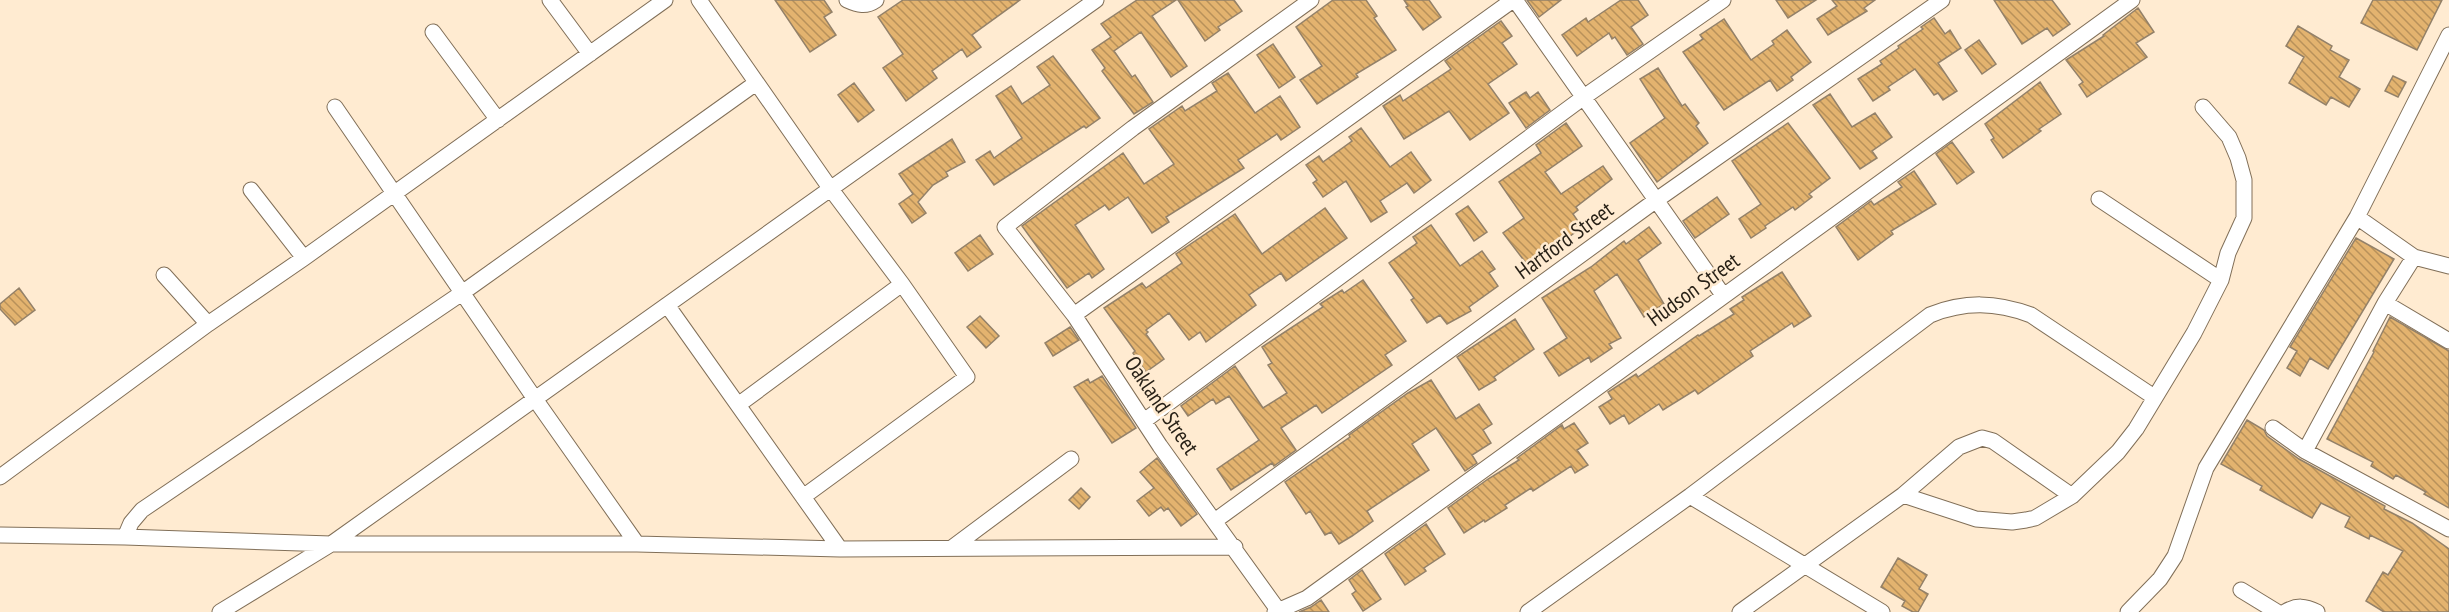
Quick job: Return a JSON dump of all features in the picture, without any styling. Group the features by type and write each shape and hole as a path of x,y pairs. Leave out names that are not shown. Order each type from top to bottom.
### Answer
{"street":[{"path":"550,0 591,54"},
{"path":"0,477 208,324 665,0"},
{"path":"699,0 830,188 902,284 967,377 803,497"},
{"path":"847,0 860,5 871,4 876,0"},
{"path":"220,612 331,544 1096,0"},
{"name":"Oakland Street","path":"1277,611 1235,547 1144,421 1074,315 1005,227 1133,128 1311,0"},
{"path":"1074,315 1514,0 1723,295"},
{"path":"1144,421 1584,98 1723,0"},
{"name":"Hartford Street","path":"1216,520 1655,201 1942,0"},
{"name":"Hudson Street","path":"1277,611 1307,598 2132,0"},
{"path":"433,32 498,120"},
{"path":"2128,612 2160,579 2175,556 2206,468 2357,217 2449,35"},
{"path":"125,537 131,523 142,510 462,293 756,83"},
{"path":"334,107 637,544"},
{"path":"1903,495 1962,516 2012,522 2035,518 2072,496 2118,452 2136,429 2194,333 2221,280 2228,253 2244,218 2244,180 2229,136 2203,107"},
{"path":"250,190 304,258"},
{"path":"2099,199 2221,280"},
{"path":"2357,217 2414,257 2449,266"},
{"path":"2304,451 2385,303 2414,257"},
{"path":"164,275 208,324"},
{"path":"738,405 902,284"},
{"path":"2385,303 2449,341"},
{"path":"667,304 840,549"},
{"path":"1528,612 1690,496 1930,315 1963,305 1997,305 2031,315 2154,397"},
{"path":"2273,428 2304,451 2449,529"},
{"path":"1740,612 1903,495 1959,447 1982,438 2002,447 2072,496"},
{"path":"953,547 1071,459"},
{"path":"1690,496 1882,612"},
{"path":"0,535 331,544 637,544 840,549 1235,547"},
{"path":"2241,590 2277,612"},
{"path":"2285,612 2297,607 2308,607 2317,612"}],"building":[{"path":"775,0 824,0 832,12 824,17 836,35 810,52"},
{"path":"903,0 1020,0 972,35 981,47 967,57 962,49 932,71 937,78 906,101 883,68 903,54 878,17"},
{"path":"1137,0 1176,0 1152,16 1187,66 1171,77 1141,32 1114,51 1132,77 1135,75 1153,102 1134,114 1102,71 1105,68 1092,50 1111,37 1101,24"},
{"path":"1178,0 1234,0 1242,11 1218,27 1220,30 1205,41"},
{"path":"1333,0 1366,0 1377,16 1374,18 1396,50 1356,74 1358,77 1317,104 1300,80 1322,66 1296,27"},
{"path":"1404,0 1429,0 1441,17 1423,30 1406,7 1408,6"},
{"path":"1527,0 1561,0 1539,17"},
{"path":"1621,0 1638,0 1648,15 1631,27 1643,44 1627,55 1615,37 1612,39 1609,33 1577,56 1562,35 1586,18 1588,22"},
{"path":"1776,0 1816,0 1788,18"},
{"path":"1832,0 1875,0 1864,8 1867,11 1828,35 1817,19 1837,6"},
{"path":"1994,0 2052,0 2070,24 2053,36 2047,28 2022,44"},
{"path":"2373,0 2442,0 2417,50 2361,23"},
{"path":"2138,8 2154,32 2136,43 2147,57 2087,97 2079,85 2083,82 2066,60 2104,36"},
{"path":"1934,18 1945,34 1950,30 1961,48 1938,63 1957,91 1943,100 1938,93 1934,95 1915,69 1888,87 1890,90 1873,101 1858,79 1882,64 1880,61"},
{"path":"1724,19 1751,60 1774,44 1772,41 1787,30 1811,62 1791,77 1793,80 1777,91 1770,80 1724,110 1683,52 1703,39 1700,35"},
{"path":"1501,21 1512,36 1502,43 1517,64 1488,84 1509,113 1470,140 1449,111 1404,139 1383,106 1400,95 1403,101 1451,69 1445,61"},
{"path":"2298,26 2332,46 2330,50 2349,60 2339,77 2360,89 2349,107 2331,97 2326,105 2289,83 2304,57 2286,46"},
{"path":"1979,40 1996,64 1982,74 1965,50"},
{"path":"1273,44 1295,77 1279,88 1257,55"},
{"path":"1053,56 1100,118 994,185 976,160 990,151 994,158 1022,138 996,96 1011,86 1022,104 1050,85 1037,67"},
{"path":"1658,68 1682,106 1685,104 1699,123 1696,126 1708,143 1657,182 1630,143 1665,118 1640,79"},
{"path":"1228,73 1255,113 1280,96 1300,127 1281,140 1277,134 1238,160 1244,168 1166,217 1169,222 1152,233 1128,197 1109,210 1105,205 1075,225 1104,269 1092,278 1089,273 1067,288 1022,226 1123,153 1144,184 1174,164 1149,129 1182,106 1185,111 1217,91 1212,83"},
{"path":"2393,76 2406,82 2398,97 2385,91"},
{"path":"2040,82 2061,114 2003,158 1991,140 1994,138 1985,124"},
{"path":"854,83 874,110 858,122 838,95"},
{"path":"1526,92 1530,98 1538,92 1550,110 1526,128 1509,103"},
{"path":"1830,94 1852,127 1875,113 1892,137 1872,151 1877,158 1860,169 1813,105"},
{"path":"1566,123 1582,146 1545,172 1561,194 1603,166 1612,179 1576,207 1578,210 1573,214 1582,227 1561,243 1563,245 1529,267 1503,233 1524,218 1499,182 1541,153 1536,145"},
{"path":"1788,123 1830,178 1809,194 1812,197 1795,210 1793,207 1751,238 1739,219 1761,204 1732,161"},
{"path":"1361,128 1390,167 1411,152 1431,180 1414,193 1407,183 1380,201 1387,212 1371,222 1346,181 1323,197 1313,183 1317,180 1306,165 1319,156 1323,162 1352,141 1349,137"},
{"path":"952,139 965,162 946,172 948,176 933,185 918,202 926,213 912,223 899,204 913,194 899,174"},
{"path":"1952,142 1974,172 1957,184 1936,154"},
{"path":"1914,171 1936,204 1891,231 1893,234 1858,260 1836,227 1871,201 1874,205 1902,187 1898,182"},
{"path":"1717,197 1729,214 1695,238 1683,221"},
{"path":"1468,206 1487,232 1474,241 1456,214"},
{"path":"1325,208 1347,238 1286,281 1281,273 1249,295 1256,305 1206,342 1200,332 1189,340 1169,313 1146,330 1148,332 1146,334 1164,359 1146,372 1133,353 1135,351 1104,308 1142,283 1146,288 1182,263 1176,254 1235,214 1262,254"},
{"path":"1431,225 1460,266 1482,251 1495,269 1489,273 1498,286 1469,307 1471,311 1447,324 1440,315 1427,323 1411,300 1414,298 1389,263 1417,243 1413,237"},
{"path":"1649,227 1661,243 1638,260 1664,304 1644,317 1617,274 1594,291 1621,338 1609,344 1612,348 1591,362 1589,357 1559,376 1544,353 1567,338 1542,298 1591,267 1624,241 1626,244"},
{"path":"980,235 993,254 968,271 955,253"},
{"path":"2356,238 2394,259 2328,369 2310,358 2300,376 2287,368 2297,351 2290,347"},
{"path":"1782,272 1811,316 1794,327 1792,323 1750,351 1753,356 1698,394 1695,390 1663,410 1659,404 1629,424 1624,415 1610,424 1599,407 1612,399 1608,392 1636,374 1638,377 1698,335 1734,314 1730,309 1744,300 1742,297"},
{"path":"1363,280 1406,341 1385,355 1392,365 1322,413 1316,405 1281,428 1296,450 1274,466 1272,463 1231,490 1217,469 1259,440 1229,396 1216,404 1213,399 1188,416 1181,406 1235,366 1263,408 1287,393 1268,365 1272,363 1262,347 1323,307 1320,304 1342,290 1344,293"},
{"path":"19,288 35,310 15,325 0,309 0,304"},
{"path":"980,316 999,336 986,348 967,327"},
{"path":"2390,317 2449,351 2449,508 2396,475 2393,479 2371,466 2373,462 2327,439 2374,352"},
{"path":"1515,319 1534,349 1494,377 1496,380 1479,390 1457,357"},
{"path":"1070,327 1079,340 1053,356 1045,343"},
{"path":"1102,376 1136,428 1112,443 1074,387 1088,379 1090,383"},
{"path":"1431,380 1456,419 1479,404 1492,424 1483,430 1491,443 1472,455 1477,463 1465,471 1436,428 1412,444 1429,470 1367,511 1373,521 1339,544 1331,532 1325,535 1310,511 1306,514 1285,482 1408,393"},
{"path":"2247,420 2264,430 2267,436 2299,459 2385,506 2384,509 2412,523 2449,549 2449,612 2384,612 2366,601 2383,572 2388,575 2403,551 2370,535 2369,539 2345,527 2350,517 2321,503 2312,518 2260,490 2262,486 2221,464"},
{"path":"1574,423 1588,443 1577,450 1588,465 1575,473 1571,466 1533,491 1531,488 1505,505 1507,508 1464,533 1448,508 1519,460 1517,458 1562,425 1564,429"},
{"path":"1157,458 1197,514 1181,526 1168,508 1164,511 1161,507 1149,516 1137,501 1154,488 1140,472"},
{"path":"1081,488 1090,497 1079,509 1069,500"},
{"path":"1426,524 1445,554 1405,585 1385,554"},
{"path":"1898,558 1927,575 1919,589 1928,594 1918,612 1902,606 1905,601 1881,587"},
{"path":"1362,570 1381,599 1363,611 1352,594 1356,591 1349,580"},
{"path":"1321,600 1329,612 1299,612 1311,607"}]}
